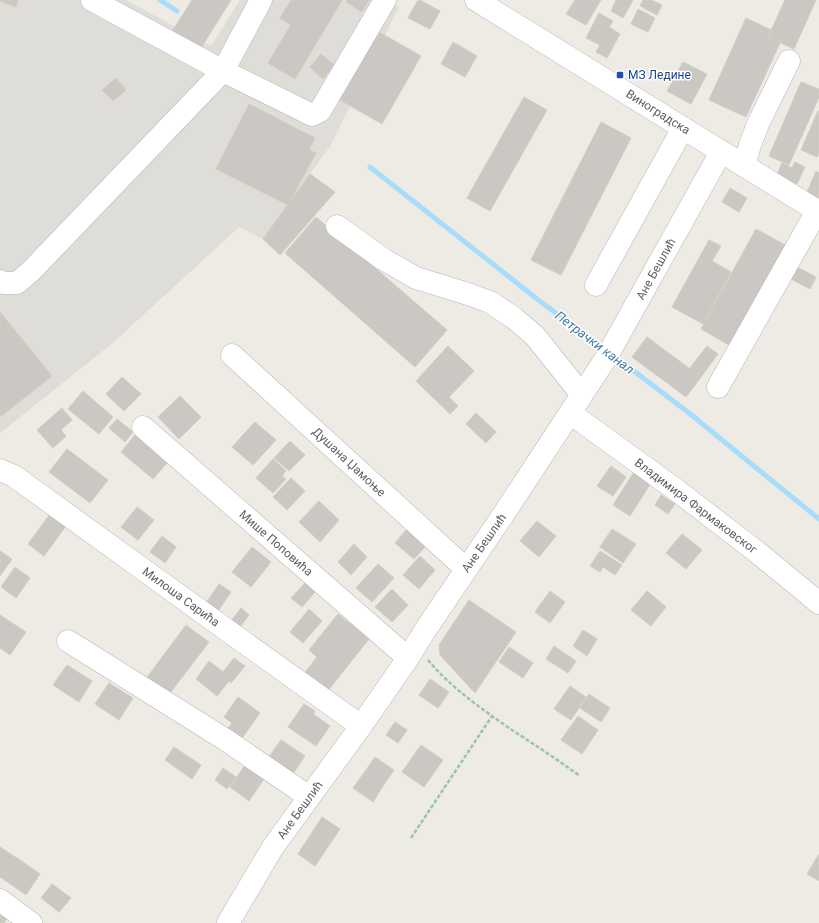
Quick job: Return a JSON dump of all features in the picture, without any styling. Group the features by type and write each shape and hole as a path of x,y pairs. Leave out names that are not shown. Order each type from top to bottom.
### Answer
{"street":[{"path":"92,0 223,70 312,115 320,111 385,0"},
{"path":"0,281 4,283 17,282 31,271 223,70 261,0"},
{"name":"Виноградска","path":"476,0 818,211"},
{"path":"744,166 758,124 789,61"},
{"path":"596,285 683,128"},
{"name":"Ане Бешлић","path":"228,923 274,847 362,726 611,350 721,152"},
{"path":"718,387 818,211"},
{"path":"337,226 383,259 416,278 490,302 514,318 535,336 582,395"},
{"name":"Душана Џамоње","path":"232,355 466,569"},
{"name":"Владимира Фармаковског","path":"570,413 675,489 757,552 819,603"},
{"name":"Мише Поповића","path":"142,427 412,652"},
{"name":"Милоша Сарића","path":"0,470 14,476 362,726"},
{"path":"68,641 226,740 309,797"},
{"path":"0,900 31,923"}],"path":[{"path":"412,652 432,665 471,700 492,716 580,776"},
{"path":"411,838 492,716"}],"shaded area":[{"path":"0,0 126,0 211,46 240,0 388,0 399,7 331,145 263,239 239,227 115,341 0,433"}],"building":[{"path":"0,0 18,0 16,7"},
{"path":"192,0 231,0 199,51 171,33"},
{"path":"291,0 342,0 295,79 268,63 291,25 280,18"},
{"path":"347,0 369,0 362,12 346,2"},
{"path":"418,0 440,11 430,29 408,18"},
{"path":"575,0 601,0 586,25 566,14"},
{"path":"616,0 633,0 623,18 611,11"},
{"path":"643,0 651,0 662,5 657,15 640,6"},
{"path":"785,0 816,0 794,49 768,37"},
{"path":"638,9 655,18 648,32 631,24"},
{"path":"599,13 613,21 609,27 620,34 607,58 596,52 600,45 586,38"},
{"path":"746,18 771,30 767,37 780,43 746,117 709,100"},
{"path":"379,32 421,56 382,124 340,100"},
{"path":"453,42 477,56 465,77 441,64"},
{"path":"321,54 334,65 323,79 310,67"},
{"path":"683,62 707,74 691,104 667,91"},
{"path":"116,78 126,90 113,101 102,90"},
{"path":"801,82 819,89 819,97 789,165 769,156"},
{"path":"524,97 547,110 490,211 467,198"},
{"path":"249,104 315,138 309,150 316,153 288,205 216,169"},
{"path":"818,111 819,153 817,157 801,150"},
{"path":"601,122 631,138 561,275 531,260"},
{"path":"795,162 805,167 797,184 777,175 782,163 792,168"},
{"path":"816,171 819,173 818,199 806,195"},
{"path":"310,174 335,192 280,255 263,239"},
{"path":"730,188 747,198 739,212 722,202"},
{"path":"316,217 447,330 415,367 285,253"},
{"path":"756,229 785,245 729,345 701,329"},
{"path":"709,240 721,246 712,261 731,272 703,324 672,307"},
{"path":"797,267 816,277 810,289 791,279"},
{"path":"0,312 52,376 0,417"},
{"path":"647,337 701,377 686,397 632,357"},
{"path":"448,346 474,371 449,397 458,406 450,414 416,381"},
{"path":"707,346 718,354 701,377 690,368"},
{"path":"122,377 141,394 124,411 106,394"},
{"path":"83,391 113,417 99,434 68,409"},
{"path":"180,396 201,417 179,439 158,417"},
{"path":"62,408 72,420 61,430 66,436 53,448 37,430"},
{"path":"476,413 496,432 486,443 466,424"},
{"path":"117,419 133,432 125,442 109,428"},
{"path":"255,422 276,440 253,465 232,447"},
{"path":"135,435 167,463 153,479 121,452"},
{"path":"290,441 305,455 289,471 274,458"},
{"path":"67,449 108,480 90,503 49,472"},
{"path":"273,459 286,471 282,476 286,479 273,493 256,478"},
{"path":"611,466 626,477 613,496 597,486"},
{"path":"634,472 651,483 630,516 613,505"},
{"path":"291,478 305,491 287,510 273,497"},
{"path":"661,495 675,504 668,514 655,505"},
{"path":"319,501 339,520 320,542 299,522"},
{"path":"137,507 154,520 138,540 121,527"},
{"path":"50,514 66,526 44,556 28,544"},
{"path":"537,521 556,536 539,557 520,541"},
{"path":"407,529 426,546 414,559 395,543"},
{"path":"612,529 636,544 623,563 600,547"},
{"path":"682,534 702,550 686,569 666,553"},
{"path":"162,536 176,547 165,563 150,552"},
{"path":"354,544 367,557 351,575 338,562"},
{"path":"252,547 271,562 251,587 232,572"},
{"path":"0,551 12,559 0,576"},
{"path":"600,551 622,565 615,575 603,567 600,572 590,566"},
{"path":"420,556 435,570 419,589 403,575"},
{"path":"378,564 394,578 372,602 356,588"},
{"path":"15,567 30,578 16,598 1,587"},
{"path":"305,583 315,592 302,607 291,598"},
{"path":"219,584 231,592 218,611 206,603"},
{"path":"392,589 408,605 392,622 375,607"},
{"path":"550,591 565,602 550,623 535,612"},
{"path":"647,591 666,607 651,626 631,610"},
{"path":"469,600 516,632 475,693 440,655 439,645"},
{"path":"241,608 249,615 239,628 231,621"},
{"path":"309,609 322,621 303,643 290,632"},
{"path":"338,614 369,639 326,693 303,675 317,657 309,650"},
{"path":"0,615 26,632 10,655 0,648"},
{"path":"186,625 209,642 167,697 145,680"},
{"path":"583,630 597,639 587,656 573,646"},
{"path":"554,646 576,661 568,673 546,659"},
{"path":"509,647 533,663 523,678 499,662"},
{"path":"234,658 245,666 231,683 229,681 217,696 196,679 209,661 223,672"},
{"path":"67,665 92,681 79,702 53,685"},
{"path":"430,679 449,692 438,708 419,695"},
{"path":"109,683 133,698 119,720 95,704"},
{"path":"570,686 586,697 571,720 554,709"},
{"path":"589,694 610,708 601,722 580,708"},
{"path":"238,697 260,713 240,741 226,731 232,723 224,717"},
{"path":"304,704 315,711 313,714 330,726 316,746 288,727"},
{"path":"578,716 598,730 582,754 561,740"},
{"path":"395,722 407,730 398,743 386,735"},
{"path":"281,740 305,756 293,774 269,757"},
{"path":"421,745 443,760 424,787 402,772"},
{"path":"174,747 201,765 192,779 165,760"},
{"path":"375,757 394,770 383,786 364,773"},
{"path":"245,765 264,779 249,801 230,787"},
{"path":"223,768 236,777 227,789 215,780"},
{"path":"364,773 383,786 373,802 353,788"},
{"path":"322,817 340,829 315,866 298,854"},
{"path":"0,847 23,862 9,883 0,877"},
{"path":"819,854 819,881 807,874"},
{"path":"23,862 40,874 26,895 9,883"},
{"path":"52,884 71,898 59,912 41,898"},
{"path":"0,911 8,917 4,923 0,923"}],"waterway":[{"path":"160,0 177,11"},
{"name":"Петрачки канал","path":"370,167 541,302 605,349"},
{"name":"Петрачки канал","path":"613,355 689,413 819,519"}],"place":[{"name":"МЗ Ледине","path":"620,75"}]}
